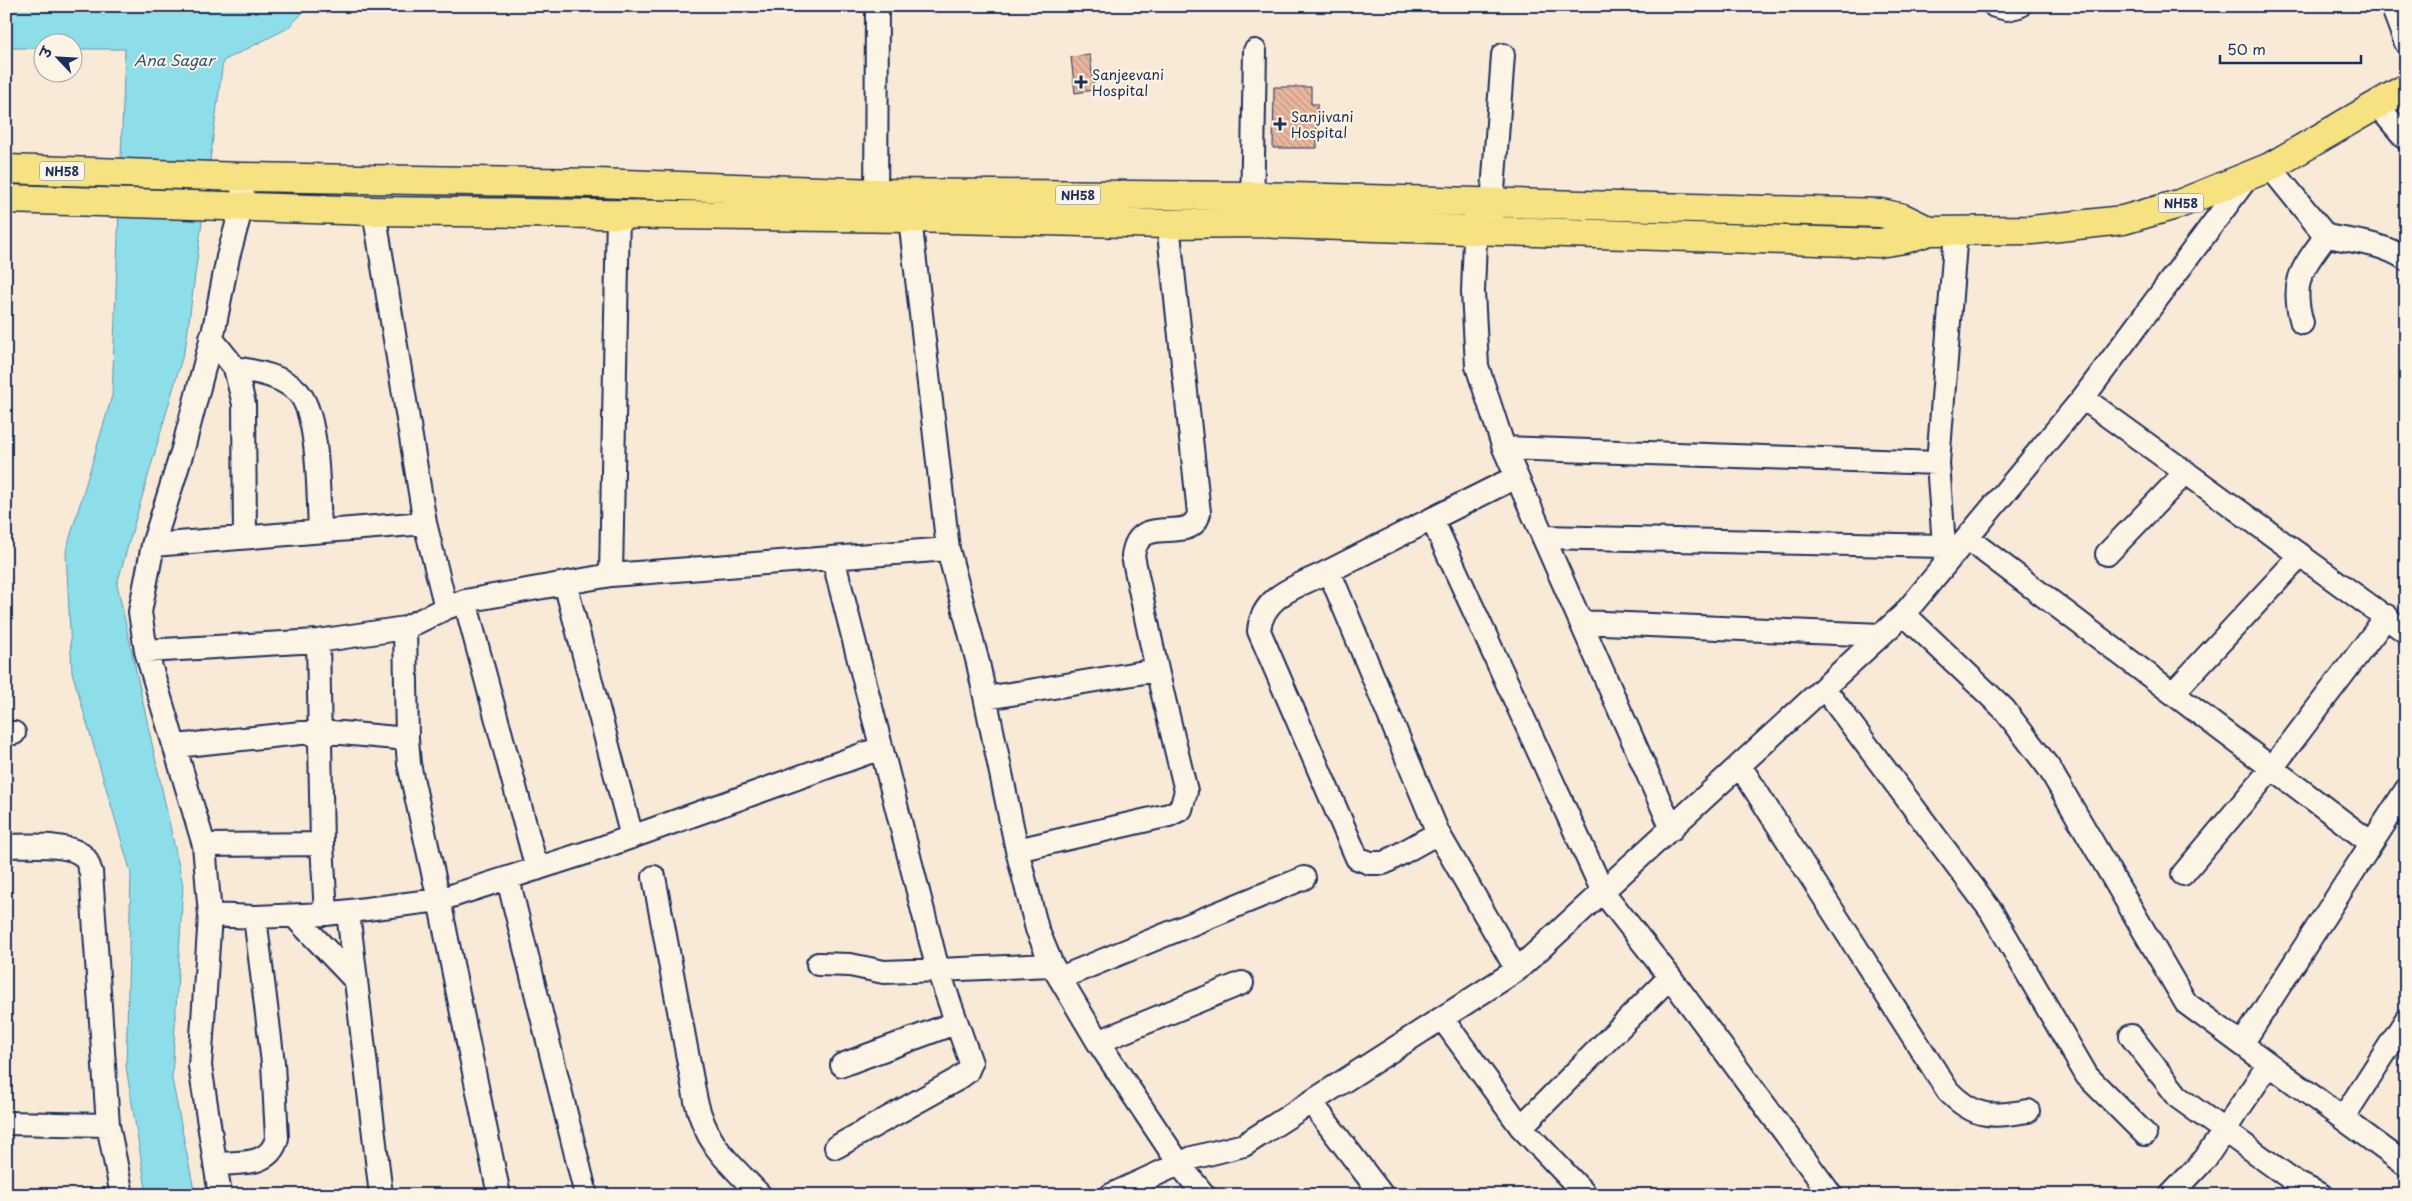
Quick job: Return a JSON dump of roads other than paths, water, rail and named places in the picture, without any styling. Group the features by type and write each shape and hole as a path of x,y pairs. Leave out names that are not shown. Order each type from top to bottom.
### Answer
{"highway":[{"name":"NH58","path":"909,205 1168,224 1252,223 1878,243 1905,240 1943,231 2032,230 2123,220 2178,204 2258,172 2378,106 2406,88"},
{"name":"NH58","path":"6,169 233,176 529,181 876,205"},
{"name":"NH58","path":"6,199 374,211 618,213 1252,196 1881,213 1943,231"}],"street":[{"path":"876,205 877,6"},
{"path":"1995,6 2007,9 2019,6"},
{"path":"2392,6 2406,43"},
{"path":"1252,223 1255,51"},
{"path":"1503,55 1484,201 1483,231 1473,292 1477,366 1504,448 1516,477 1672,829"},
{"path":"2378,106 2406,140"},
{"path":"1112,1195 1180,1166 1192,1158 1244,1145 1517,970 1904,614 1945,555 1967,538 2083,398 2258,172 2326,236 2376,245 2394,251 2406,259"},
{"path":"220,1195 200,1066 210,915 204,846 176,746 146,651 140,612 153,544 183,449 212,338 228,257 233,176"},
{"path":"909,205 948,549 986,698 1017,850 1037,929 1056,971 1098,1042 1180,1166 1204,1195"},
{"path":"374,211 425,523 456,605 537,869"},
{"path":"611,575 618,213"},
{"path":"1017,850 1169,816 1181,809 1186,791 1157,670 1133,556 1134,544 1146,532 1190,527 1197,522 1199,513 1168,224"},
{"path":"1943,231 1938,463 1945,555"},
{"path":"2302,323 2296,302 2298,279 2303,268 2326,236"},
{"path":"212,338 235,368 244,404 245,537"},
{"path":"235,368 270,375 297,391 307,403 313,428 320,531"},
{"path":"2083,398 2387,616 2406,632"},
{"path":"1504,448 1938,463"},
{"path":"2107,554 2186,472"},
{"path":"1438,832 1384,862 1370,863 1358,858 1260,631 1260,619 1265,608 1274,599 1516,477"},
{"path":"1432,519 1603,892 1670,977 1831,1195"},
{"path":"153,544 425,523"},
{"path":"1543,537 1945,555"},
{"path":"1967,538 2371,843"},
{"path":"146,651 318,641 405,628 456,605 611,575 948,549"},
{"path":"2173,693 2301,555"},
{"path":"833,558 938,970 955,1023 970,1056 971,1064 967,1072 836,1147"},
{"path":"1329,571 1438,832 1517,970"},
{"path":"565,583 632,837"},
{"path":"1904,614 2004,709 2049,768 2186,1003 2406,1165"},
{"path":"2183,874 2272,768 2387,616"},
{"path":"1581,622 1881,635"},
{"path":"405,628 408,764 439,900 498,1195"},
{"path":"318,641 322,844 326,914"},
{"path":"986,698 1157,670"},
{"path":"1824,688 1991,911 2087,1076 2145,1134"},
{"path":"176,746 320,731 407,739"},
{"path":"210,915 255,917 326,914 439,900 632,837 881,748"},
{"path":"1740,766 1948,1091 1960,1103 1973,1111 1995,1116 2028,1111"},
{"path":"2242,1044 2406,790"},
{"path":"204,846 322,844"},
{"path":"6,846 66,847 78,852 86,859 91,872 108,1125 122,1195"},
{"path":"654,877 702,1126 719,1153 760,1195"},
{"path":"818,964 850,965 884,972 938,970 1056,971 1304,878"},
{"path":"508,879 586,1195"},
{"path":"348,912 381,1195"},
{"path":"294,916 356,981"},
{"path":"215,1164 260,1160 268,1156 275,1148 278,1138 273,1063 255,917"},
{"path":"1520,1127 1670,977"},
{"path":"1098,1042 1242,983"},
{"path":"1442,1018 1520,1127 1586,1195"},
{"path":"2343,1118 2406,1020"},
{"path":"842,1065 955,1023"},
{"path":"2131,1036 2179,1098 2297,1184 2321,1195"},
{"path":"2171,1195 2205,1159 2269,1064"},
{"path":"1310,1102 1382,1195"},
{"path":"6,1123 108,1125"}],"water":[{"name":"Ana Sagar","path":"6,6 309,6 288,28 223,61 186,344 117,584 183,885 172,1079 195,1195 147,1195 126,1067 131,873 72,672 66,551 112,396 125,49 82,49 82,32 32,32 32,48 6,48"}],"place":[{"name":"Sanjeevani Hospital","path":"1081,82"},
{"name":"Sanjivani Hospital","path":"1280,124"}]}
